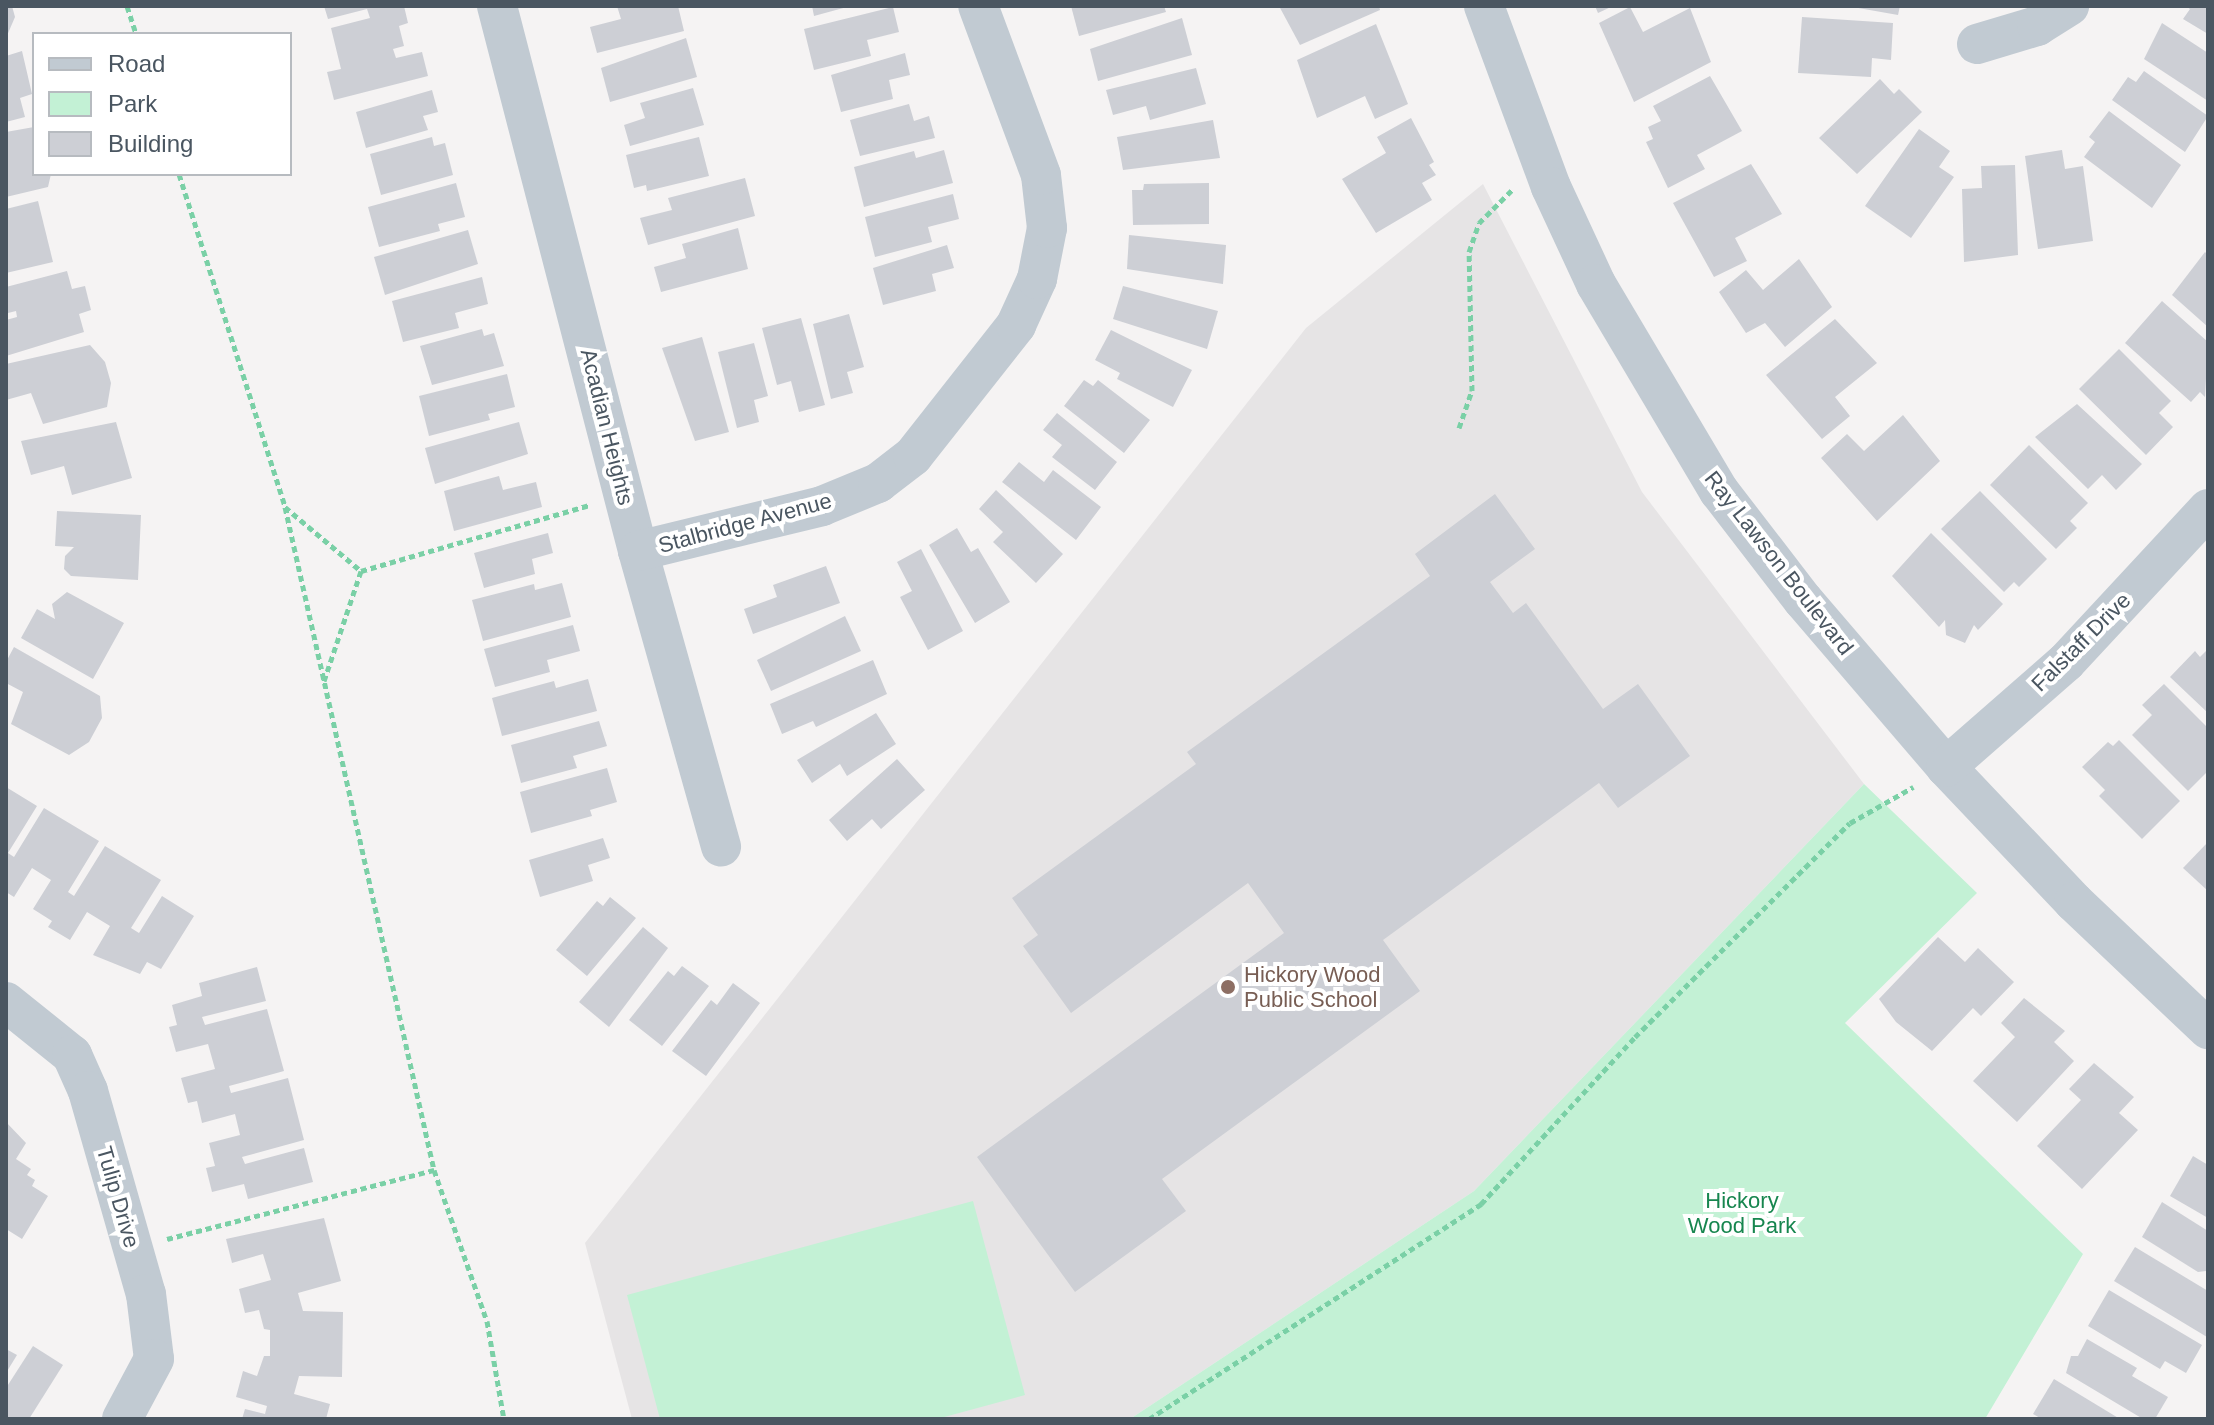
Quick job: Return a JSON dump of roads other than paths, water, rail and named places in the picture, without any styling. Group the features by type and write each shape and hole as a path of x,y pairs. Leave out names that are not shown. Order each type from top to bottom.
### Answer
{"street":[{"name":"Acadian Heights","path":"497,6 638,551 721,847"},
{"name":"Stalbridge Avenue","path":"638,551 822,506 878,483 913,456 942,424 1016,325 1037,279 1047,228 1041,175 1022,112 978,6"},
{"name":"Ray Lawson Boulevard","path":"1484,6 1544,168 1596,284 1719,491 1803,600 1946,767 2074,902 2208,1029"},
{"path":"1977,44 2037,26 2069,6"},
{"name":"Falstaff Drive","path":"1946,767 2066,662 2208,509"},
{"name":"Tulip Drive","path":"6,1002 72,1055 146,1294 154,1359 122,1419"}],"place":[{"name":"Hickory Wood Public School","path":"1228,987"}],"park label":[{"name":"Hickory Wood Park","path":"1742,1212"}]}
